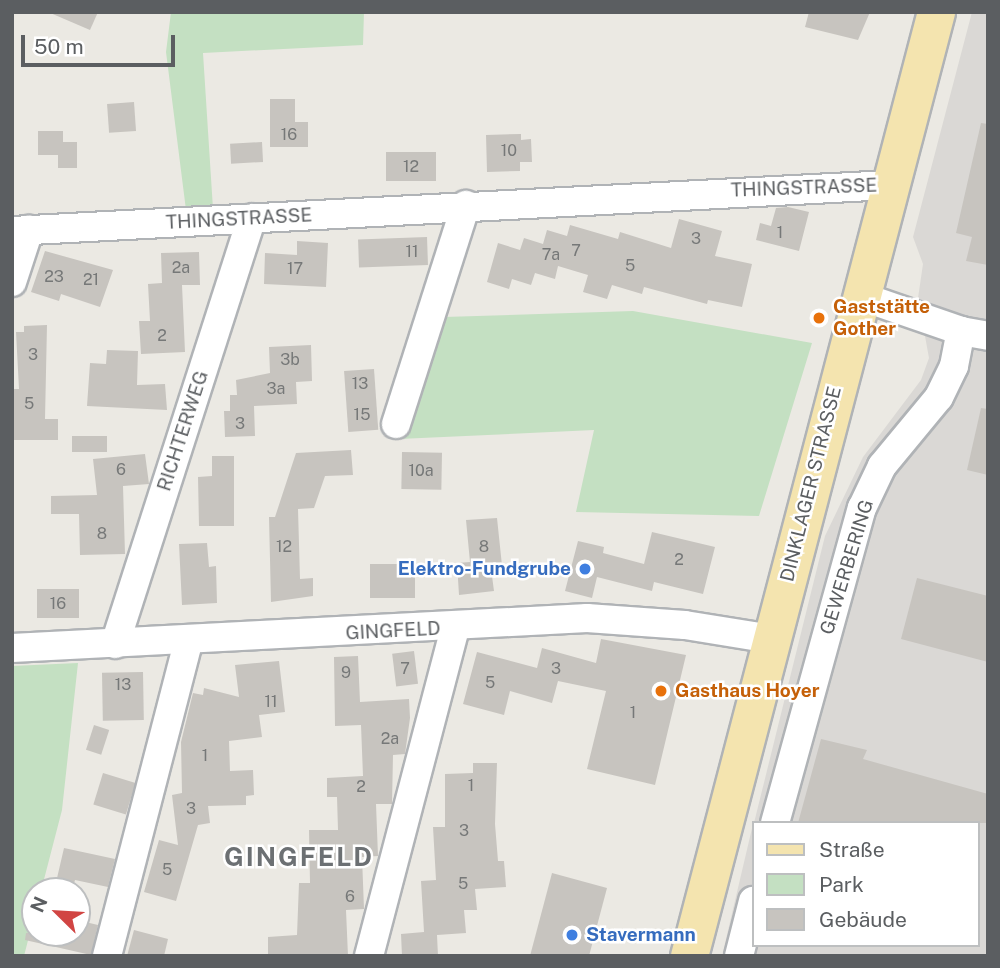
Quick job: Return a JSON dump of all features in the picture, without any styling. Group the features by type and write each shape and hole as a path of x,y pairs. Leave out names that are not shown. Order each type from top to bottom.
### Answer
{"main road":[{"name":"DINKLAGER STRASSE","path":"689,956 936,12"}],"street":[{"name":"THINGSTRASSE","path":"21,231 466,205 889,185"},
{"path":"396,424 466,205"},
{"name":"RICHTERWEG","path":"115,644 251,218"},
{"path":"12,282 21,231"},
{"name":"GEWERBERING","path":"776,821 862,508 882,466 939,397 974,334 860,296"},
{"name":"GINGFELD","path":"12,648 621,618 771,639"},
{"path":"369,956 455,628"},
{"path":"107,956 189,640"},
{"path":"739,956 752,905"}],"shaded area":[{"path":"972,12 988,12 988,956 722,956 752,828 752,947 979,947 979,821 754,821 825,536 863,457 921,380 929,358 918,298 923,264 913,237"}],"green space":[{"path":"171,12 364,12 363,45 203,53 213,209 186,210 166,52"},
{"path":"633,311 812,343 759,516 576,512 594,430 399,439 444,317"},
{"path":"78,663 62,810 45,877 21,877 21,947 26,947 24,956 12,956 12,666"}],"building":[{"path":"48,12 98,12 90,30"},
{"path":"809,12 870,12 858,40 805,27"},
{"path":"270,99 295,99 295,122 308,122 308,147 270,147"},
{"path":"134,102 136,131 109,133 107,104"},
{"path":"981,123 988,124 988,265 966,261 972,237 956,233"},
{"path":"38,131 63,131 63,142 77,142 77,168 58,168 58,155 38,155"},
{"path":"521,134 521,140 531,139 532,162 520,162 520,171 487,172 486,135"},
{"path":"262,142 263,162 231,164 230,144"},
{"path":"386,152 436,152 436,181 386,181"},
{"path":"788,207 809,212 799,251 756,240 760,223 771,226 776,208"},
{"path":"679,219 722,231 715,256 752,264 742,307 708,300 707,304 644,287 642,294 612,285 607,299 583,292 588,275 558,266 555,279 535,273 531,285 512,279 509,289 487,282 498,243 520,250 524,238 543,244 547,230 567,236 570,225 618,239 620,232 671,248"},
{"path":"427,237 428,265 359,267 358,239"},
{"path":"297,241 328,243 326,287 264,284 265,253 297,255"},
{"path":"45,251 113,270 100,307 61,294 59,301 31,292"},
{"path":"199,252 200,285 182,285 185,352 141,354 139,321 150,321 148,284 162,283 161,253"},
{"path":"47,325 45,419 58,419 58,440 12,440 12,389 19,389 16,332 24,332 24,326"},
{"path":"311,345 312,381 296,382 297,404 254,406 255,436 225,437 224,411 230,411 230,395 237,395 236,380 270,373 269,347"},
{"path":"107,350 138,351 137,385 165,384 167,410 87,406 90,363 106,364"},
{"path":"374,369 378,430 348,432 344,371"},
{"path":"981,408 988,409 988,475 967,470"},
{"path":"72,436 107,436 107,452 72,452"},
{"path":"351,450 353,475 325,476 314,508 298,509 300,579 313,578 313,596 271,602 269,517 275,517 296,453"},
{"path":"402,452 442,453 441,490 401,489"},
{"path":"145,454 149,484 123,486 125,554 80,555 79,514 51,514 51,496 97,495 93,459"},
{"path":"212,456 234,456 234,526 199,526 198,477 212,476"},
{"path":"497,518 503,575 492,576 494,591 459,595 457,563 470,562 466,520"},
{"path":"652,532 715,547 703,594 654,582 652,591 597,577 592,598 565,591 578,541 604,547 603,553 644,564"},
{"path":"207,543 209,567 216,566 217,603 182,605 179,544"},
{"path":"370,564 415,564 415,598 370,598"},
{"path":"917,578 988,596 988,662 901,639"},
{"path":"37,589 79,589 79,618 37,618"},
{"path":"601,639 686,655 655,785 587,769 606,691 558,681 552,703 510,691 504,715 463,704 477,652 537,668 542,648 596,663"},
{"path":"414,651 418,684 396,686 392,654"},
{"path":"358,656 360,702 409,699 410,718 405,754 393,755 392,804 376,804 378,856 362,857 364,909 346,910 348,956 268,956 268,937 297,935 299,883 310,883 309,830 338,830 337,797 327,797 327,778 363,776 361,725 335,726 334,657"},
{"path":"279,661 285,712 259,715 262,737 229,741 230,771 253,770 254,795 246,796 246,805 208,806 210,823 198,825 176,901 144,892 159,840 178,845 172,795 182,793 181,742 193,693 203,695 204,688 239,697 235,665"},
{"path":"143,672 144,720 103,721 102,673"},
{"path":"94,725 109,730 101,755 86,750"},
{"path":"821,739 867,750 863,759 988,794 988,823 799,821"},
{"path":"473,763 497,763 495,824 498,861 504,861 506,887 475,889 477,910 464,910 466,933 437,935 438,956 402,956 401,934 424,932 421,881 436,880 433,827 445,827 445,774 473,773"},
{"path":"103,773 136,783 126,814 93,805"},
{"path":"64,848 115,859 108,887 91,883 91,877 57,877"},
{"path":"552,873 607,888 589,956 530,956"},
{"path":"91,923 98,925 91,955 56,947 91,947"},
{"path":"134,930 168,939 164,956 127,956"}],"place":[{"name":"Gaststätte Gother","path":"819,318"},
{"name":"Elektro-Fundgrube","path":"585,569"},
{"name":"Gasthaus Hoyer","path":"661,691"},
{"name":"Stavermann","path":"572,935"}],"district":[{"name":"GINGFELD","path":"299,857"}]}
